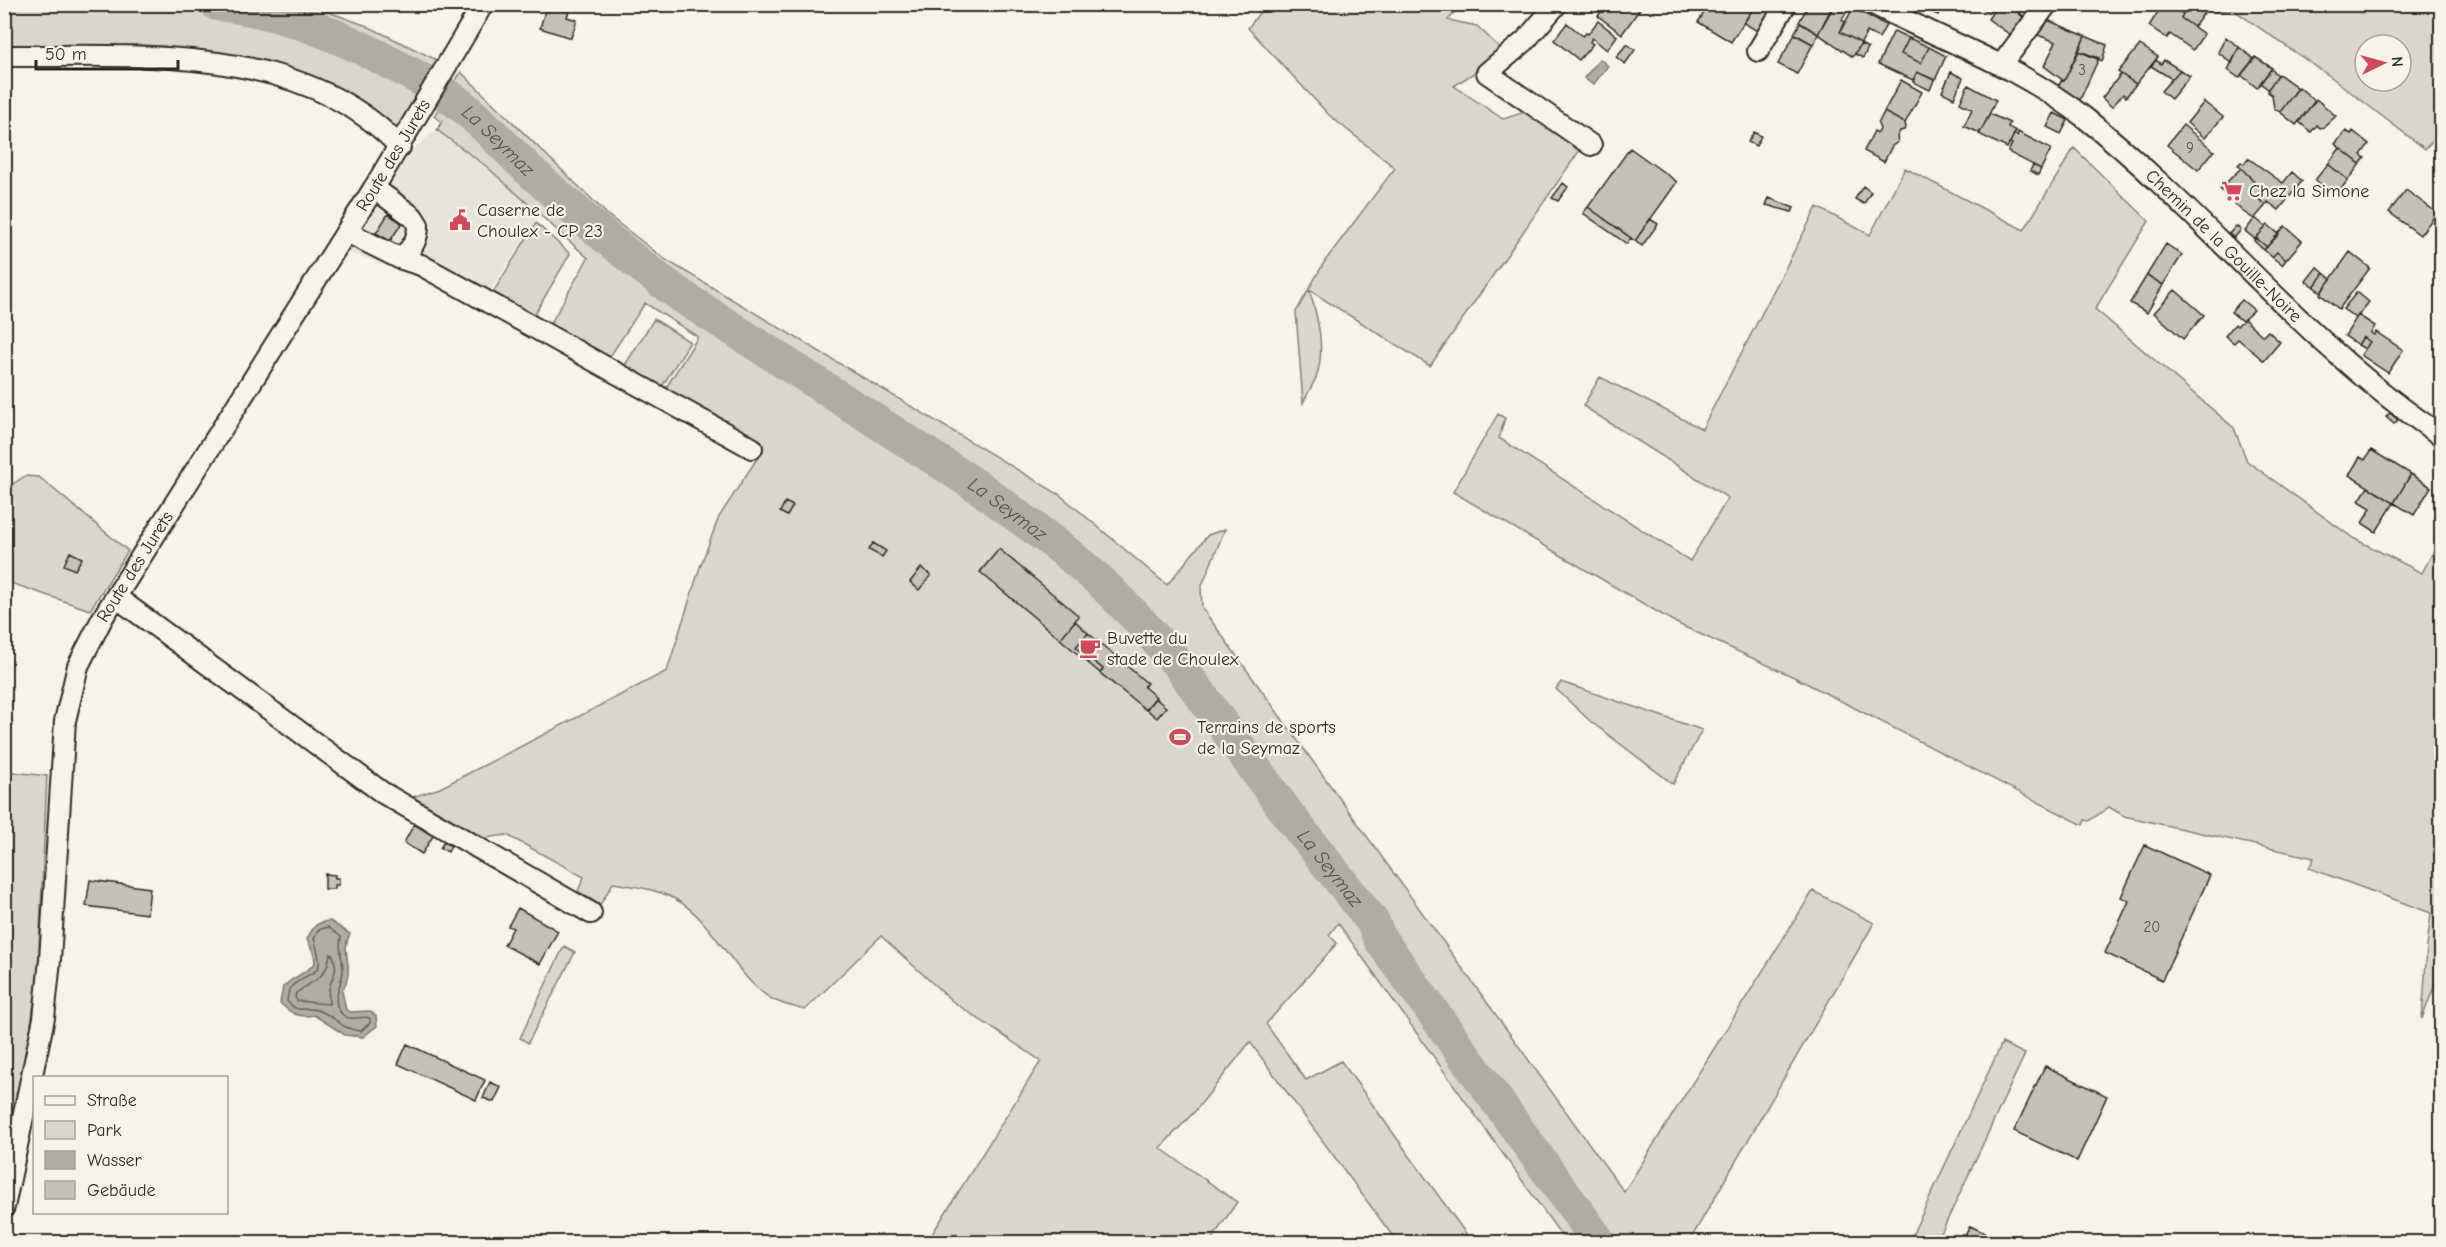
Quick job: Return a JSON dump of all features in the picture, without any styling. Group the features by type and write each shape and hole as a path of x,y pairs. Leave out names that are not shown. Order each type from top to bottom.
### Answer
{"street":[{"name":"Route des Jurets","path":"4,1207 44,1018 50,960 63,752 70,693 78,666 89,642 116,597 400,147 483,4"},
{"path":"1557,4 1525,40 1487,73 1591,145"},
{"path":"1758,51 1786,4"},
{"name":"Chemin de la Gouille-Noire","path":"1873,4 2002,64 2083,116 2121,147 2324,343 2375,386 2442,436"},
{"path":"2002,64 2047,4"},
{"path":"4,56 157,58 206,61 243,67 307,86 348,104 383,129 400,147"},
{"path":"374,188 413,217 418,225 414,243 408,253 399,258"},
{"path":"347,232 399,258 421,264 752,448"},
{"path":"116,597 383,793 591,913"}],"shaded area":[{"path":"437,130 486,166 540,215 489,292 434,283 347,252 409,152"}],"green space":[{"path":"4,5 309,5 367,26 437,60 409,112 400,147 307,86 175,59 165,46 123,45 110,57 4,54"},
{"path":"1265,5 1461,5 1448,20 1477,26 1500,48 1489,63 1454,86 1503,119 1531,110 1580,150 1430,366 1309,290 1318,322 1321,345 1316,378 1303,403 1296,312 1325,261 1395,168 1330,116 1248,28"},
{"path":"2204,5 2441,5 2441,132 2425,149 2331,77 2232,9 2215,12"},
{"path":"461,72 609,216 666,260 1060,495 1167,585 1208,535 1225,529 1201,588 1202,608 1624,1192 1813,891 1874,923 1689,1242 1566,1242 1338,923 1329,935 1337,943 1266,1024 1306,1080 1341,1061 1472,1242 1397,1242 1250,1042 1196,1110 1160,1148 1237,1202 1210,1242 927,1242 1041,1061 952,1001 881,936 805,1010 789,1006 760,991 736,965 702,921 675,899 653,890 613,883 600,905 578,891 584,877 507,835 484,838 413,797 440,788 667,671 700,567 719,517 758,457 657,402 698,337 645,303 607,361 548,328 588,258 486,166 437,130 442,122 434,116"},
{"path":"2074,148 2149,221 2095,309 2234,428 2247,461 2353,538 2422,573 2441,537 2442,965 2422,1019 2431,913 2309,868 2314,858 2124,816 2109,807 2089,821 2085,820 2083,825 1794,677 1678,624 1453,492 1498,414 1505,418 1499,438 1690,561 1728,498 1583,406 1600,377 1702,429 1817,207 1870,235 1905,168 2024,230"},
{"path":"536,223 570,254 533,317 492,294"},
{"path":"654,319 690,342 661,388 623,368"},
{"path":"25,476 39,477 128,551 90,610 5,581 5,509 13,484"},
{"path":"1561,682 1702,730 1673,784 1590,721 1556,689"},
{"path":"5,771 47,776 38,973 28,1048 5,1149"},
{"path":"564,946 575,952 528,1043 520,1038"},
{"path":"2002,1043 2025,1054 1937,1242 1909,1242"}],"water":[{"path":"1600,59 1608,66 1593,85 1584,78"},
{"path":"330,921 350,934 346,947 348,974 342,991 346,1010 370,1011 376,1016 377,1026 363,1037 345,1035 314,1015 296,1014 280,1003 283,987 315,963 314,954 307,939 311,931 318,924"}],"building":[{"path":"547,4 569,11 567,17 577,20 571,38 540,28"},
{"path":"1606,4 1633,4 1640,9 1622,34 1598,16"},
{"path":"1710,4 1756,4 1731,42 1698,22"},
{"path":"1756,4 1775,4 1762,34 1744,23"},
{"path":"1809,4 1824,4 1831,9 1818,34 1799,22"},
{"path":"1835,4 1850,6 1842,20 1845,22 1840,32 1861,43 1853,57 1818,34"},
{"path":"1912,4 1942,4 1938,15"},
{"path":"1977,4 1995,4 1989,13"},
{"path":"1998,4 2006,4 2026,18 2012,36 1988,19"},
{"path":"2025,4 2033,5 2025,18 2019,14"},
{"path":"2163,4 2169,4 2183,14 2181,18 2204,34 2193,50 2170,34 2167,38 2149,26"},
{"path":"2188,4 2204,13 2194,27 2181,18"},
{"path":"1853,8 1886,25 1879,38 1867,32 1861,43 1840,32"},
{"path":"2045,19 2085,36 2064,81 2044,66 2056,42 2035,34"},
{"path":"1598,21 1617,36 1607,50 1592,38 1590,42 1593,44 1579,60 1554,40 1567,23 1583,36 1588,34"},
{"path":"1800,23 1818,34 1814,45 1794,34"},
{"path":"1894,31 1909,38 1901,54 1921,63 1929,47 1946,56 1935,80 1917,72 1913,80 1878,64"},
{"path":"1795,34 1813,44 1797,74 1778,64"},
{"path":"2085,36 2107,45 2102,61 2079,51"},
{"path":"2226,37 2239,47 2232,63 2218,52"},
{"path":"1909,38 1929,47 1921,63 1901,54"},
{"path":"1627,44 1635,50 1625,64 1616,57"},
{"path":"1861,44 1868,48 1863,58 1855,54"},
{"path":"2140,45 2158,57 2136,84 2118,72"},
{"path":"2239,47 2254,59 2239,78 2228,70"},
{"path":"2079,51 2099,58 2079,102 2058,86 2062,80 2064,81"},
{"path":"2255,57 2272,68 2257,88 2241,75"},
{"path":"2156,60 2161,64 2164,60 2180,70 2172,79 2151,66"},
{"path":"2271,69 2278,75 2268,89 2260,83"},
{"path":"2180,70 2190,76 2171,99 2161,91"},
{"path":"1917,72 1934,80 1930,90 1913,82"},
{"path":"1951,72 1963,78 1954,98 1942,92"},
{"path":"2121,74 2136,84 2126,97 2123,94 2112,107 2102,98"},
{"path":"2279,74 2298,88 2280,112 2274,108 2272,95 2268,92"},
{"path":"1901,80 1922,92 1905,123 1884,112"},
{"path":"1968,85 1996,100 1980,133 1964,126 1972,109 1960,103"},
{"path":"2299,87 2315,101 2296,125 2280,112"},
{"path":"2316,99 2336,116 2324,127 2320,128 2317,125 2311,132 2299,122"},
{"path":"2204,102 2223,117 2205,138 2187,123"},
{"path":"1884,112 1905,123 1906,127 1900,131 1897,137 1898,142 1892,146 1884,162 1864,151 1874,131 1878,133 1880,129 1878,124"},
{"path":"2054,113 2068,120 2061,134 2047,127"},
{"path":"1990,114 2010,123 2008,127 2016,131 2007,148 1979,134"},
{"path":"2183,125 2214,151 2198,170 2167,145"},
{"path":"2346,131 2351,134 2353,131 2369,144 2361,155 2365,158 2360,164 2335,144"},
{"path":"1754,132 1761,136 1756,146 1748,142"},
{"path":"2018,132 2051,149 2041,169 2008,152 2014,134 2017,136"},
{"path":"1630,148 1677,182 1635,241 1588,207"},
{"path":"2340,148 2360,164 2348,180 2328,164"},
{"path":"2248,158 2283,183 2292,172 2302,181 2279,210 2268,202 2266,205 2256,197 2263,190 2238,165 2241,162 2244,164"},
{"path":"2328,164 2348,180 2336,195 2315,180"},
{"path":"2033,165 2041,169 2038,175 2030,171"},
{"path":"2241,168 2263,190 2256,197 2266,205 2254,219 2242,211 2220,189"},
{"path":"1563,183 1568,187 1558,201 1552,198"},
{"path":"1863,186 1871,192 1864,204 1855,199"},
{"path":"2406,190 2437,213 2420,235 2389,212"},
{"path":"1769,198 1794,208 1792,212 1766,205"},
{"path":"1588,207 1631,238 1627,244 1583,213"},
{"path":"388,214 402,223 390,241 376,233"},
{"path":"2255,218 2266,227 2255,239 2245,231"},
{"path":"1650,219 1658,224 1642,246 1635,241"},
{"path":"2268,225 2279,234 2267,247 2256,238"},
{"path":"2236,226 2241,230 2234,238 2229,234"},
{"path":"2285,226 2302,241 2286,260 2277,252 2272,257 2264,250"},
{"path":"2256,238 2267,247 2264,250 2254,241"},
{"path":"2166,244 2182,255 2163,285 2147,275"},
{"path":"2277,252 2286,260 2282,265 2272,257"},
{"path":"2350,252 2370,268 2339,309 2320,294"},
{"path":"2317,267 2324,273 2314,287 2306,281"},
{"path":"2324,273 2331,279 2321,292 2314,287"},
{"path":"2147,275 2163,285 2147,313 2130,303"},
{"path":"2175,290 2204,315 2183,339 2154,313"},
{"path":"2357,292 2369,302 2356,318 2343,309"},
{"path":"2242,300 2254,310 2242,321 2231,312"},
{"path":"2358,315 2375,326 2371,333 2374,335 2376,332 2403,350 2388,373 2361,355 2370,342 2363,337 2358,345 2345,336"},
{"path":"2244,319 2263,336 2268,331 2280,342 2264,361 2238,339 2234,343 2225,336 2235,324 2237,326"},
{"path":"2363,337 2370,342 2365,349 2358,345"},
{"path":"2390,413 2398,420 2394,424 2386,417"},
{"path":"2371,450 2411,474 2394,503 2349,475 2360,457 2365,460"},
{"path":"2411,474 2431,487 2414,515 2394,503"},
{"path":"2368,487 2394,503 2376,532 2362,523 2371,508 2359,501"},
{"path":"785,502 793,506 787,516 780,512"},
{"path":"873,543 886,551 882,557 869,550"},
{"path":"999,549 1079,616 1060,639 980,572"},
{"path":"70,552 82,558 75,570 64,565"},
{"path":"921,568 931,575 919,590 910,582"},
{"path":"1075,621 1088,633 1076,647 1103,669 1100,673 1060,639"},
{"path":"1088,633 1147,683 1144,687 1156,697 1146,710 1100,673 1103,669 1076,647"},
{"path":"1155,698 1166,707 1157,718 1146,709"},
{"path":"414,824 433,836 422,854 404,843"},
{"path":"444,842 451,846 448,852 440,848"},
{"path":"2145,845 2210,875 2162,980 2105,953 2129,901 2121,897"},
{"path":"325,874 339,878 339,885 335,885 335,889 325,889"},
{"path":"90,880 150,888 147,914 86,906"},
{"path":"518,908 558,931 540,964 504,945 513,928 508,926"},
{"path":"407,1044 485,1080 476,1100 398,1064"},
{"path":"2045,1066 2107,1096 2077,1161 2014,1131"},
{"path":"490,1082 501,1087 494,1102 483,1098"},
{"path":"1970,1226 2004,1242 1962,1242"}],"waterway":[{"name":"La Seymaz","path":"217,4 265,12 335,36 379,57 445,94 477,119 528,169 586,220 665,284 980,488 1062,549 1100,581 1179,665 1290,817 1373,922 1380,939 1599,1242"}],"place":[{"name":"Chez la Simone","path":"2232,191"},
{"name":"Caserne de Choulex - CP 23","path":"460,220"},
{"name":"Buvette du stade de Choulex","path":"1090,648"},
{"name":"Terrains de sports de la Seymaz","path":"1180,737"}]}
